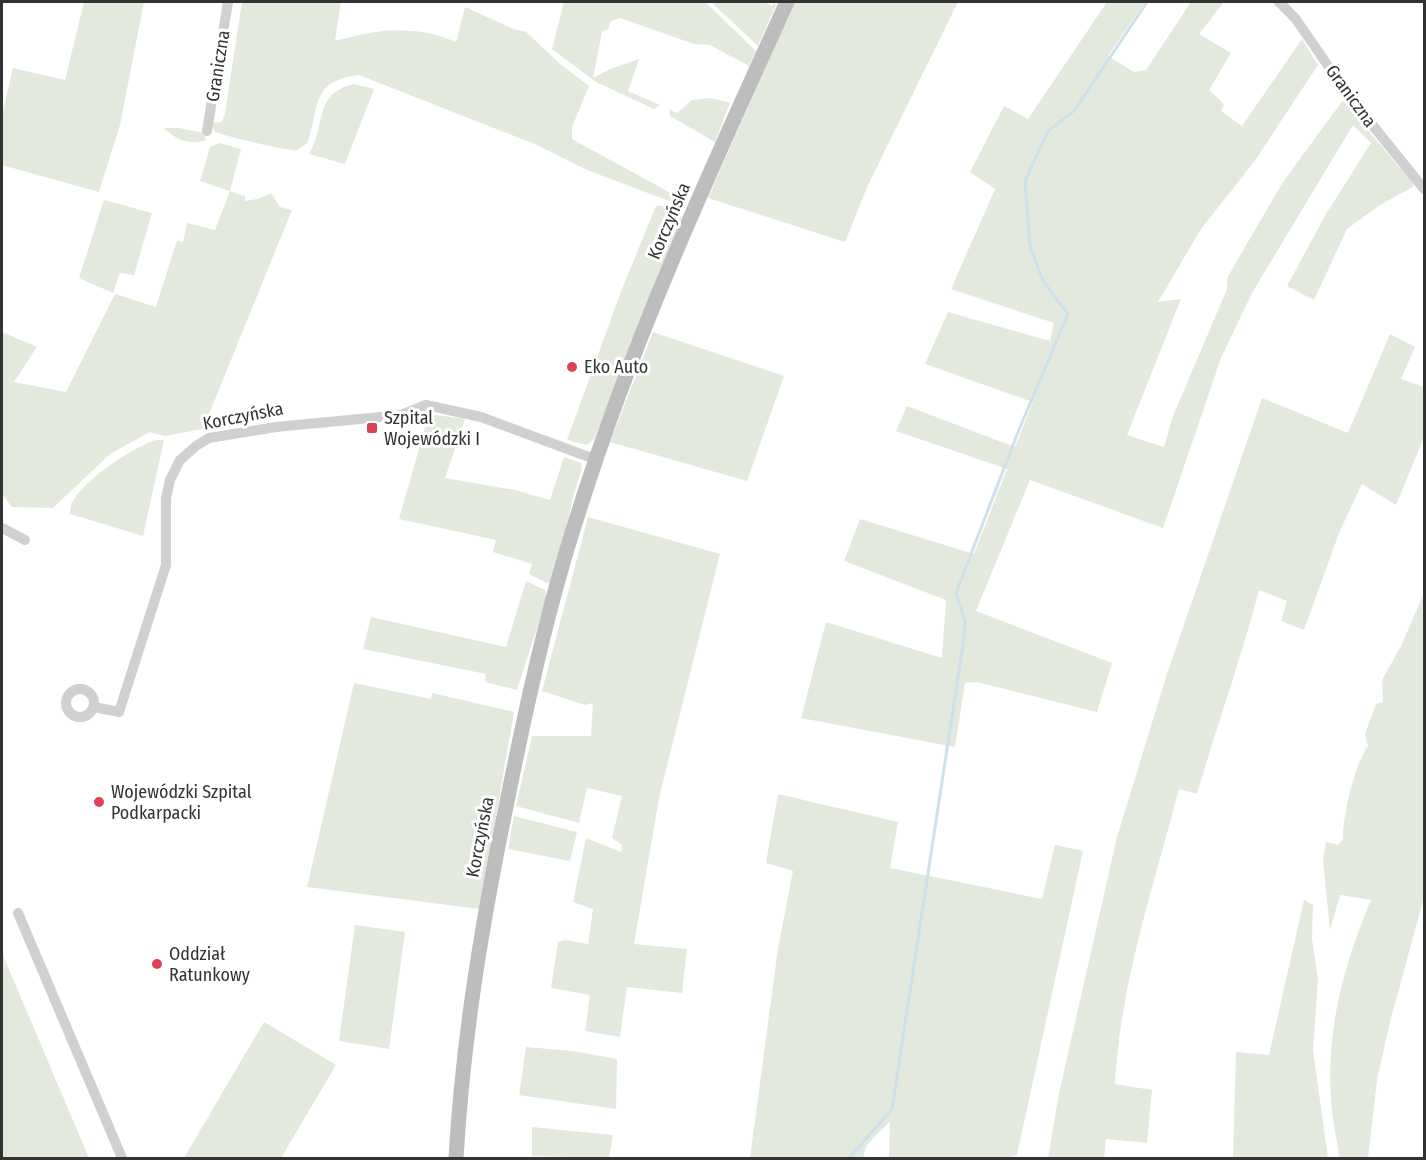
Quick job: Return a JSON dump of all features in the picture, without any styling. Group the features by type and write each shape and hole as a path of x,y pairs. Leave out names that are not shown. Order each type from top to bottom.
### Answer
{"main road":[{"name":"Korczyńska","path":"456,1158 465,1037 500,837 527,703 577,515 692,216 787,2"}],"street":[{"name":"Graniczna","path":"207,131 228,2"},
{"name":"Graniczna","path":"1279,2 1295,18 1349,96 1397,158 1419,172 1425,189"},
{"name":"Korczyńska","path":"94,707 119,712 165,565 166,498 170,480 180,460 209,438 276,427 401,415 426,405 480,417 597,460"},
{"path":"2,528 25,540"},
{"path":"18,913 122,1158"}],"shaded area":[{"path":"84,2 144,2 120,125 99,192 2,165 2,115 13,68 65,80"},
{"path":"242,2 341,2 335,41 396,30 441,36 456,42 465,7 516,30 525,31 560,64 589,86 572,127 572,139 687,202 685,207 587,170 537,145 359,75 344,78 325,89 317,106 308,142 297,150 215,132 212,123 222,122 225,113"},
{"path":"564,2 705,2 756,51 749,66 710,45 694,44 620,18 611,21 608,29 602,32 593,78 610,69 639,59 628,91 660,105 654,109 596,82 552,49"},
{"path":"711,2 764,2 772,6 774,3 776,5 758,46"},
{"path":"794,2 958,2 868,185 845,242 708,198"},
{"path":"1107,2 1145,2 1108,56 1134,72 1146,70 1191,2 1224,2 1199,34 1231,53 1209,90 1224,104 1221,111 1242,126 1302,39 1318,65 1254,162 1201,229 1158,302 1181,299 1127,435 1164,447 1173,416 1227,289 1227,278 1283,182 1343,100 1398,166 1411,177 1413,187 1380,205 1347,229 1314,300 1287,286 1326,214 1371,143 1353,125 1252,293 1221,358 1163,528 1030,480 976,611 1112,663 1097,712 977,682 965,683 955,747 801,718 826,622 942,658 946,600 844,561 860,519 974,554 1007,469 896,431 907,406 1015,447 1033,402 925,364 948,312 1050,341 1054,323 951,289 995,189 970,172 1004,106 1028,119"},
{"path":"354,84 374,89 345,164 309,154 326,103 332,95"},
{"path":"711,98 730,103 715,142 670,116 669,109 677,113 692,100"},
{"path":"164,128 179,128 204,133 206,140 184,141"},
{"path":"219,143 241,149 230,191 200,181 210,147"},
{"path":"230,191 245,196 245,201 258,199 271,193 280,207 292,210 209,414 208,428 165,436 150,432 110,454 53,508 12,507 2,494 2,332 37,347 14,382 66,392 115,294 156,307 177,240 183,242 187,223 215,230"},
{"path":"104,200 152,213 134,275 120,273 113,293 79,278"},
{"path":"656,206 663,206 682,217 594,439 587,445 567,440 622,289"},
{"path":"653,332 784,376 747,481 610,442"},
{"path":"1390,334 1415,347 1401,379 1424,387 1424,437 1396,505 1362,484 1339,533 1304,630 1281,621 1287,601 1259,590 1197,794 1179,789 1131,972 1118,1047 1115,1084 1152,1090 1147,1143 1106,1139 1104,1158 1048,1158 1059,1093 1117,837 1167,674 1262,398 1348,433"},
{"path":"429,414 465,419 445,478 515,490 550,500 564,457 581,463 582,469 573,497 555,584 547,583 529,574 532,564 493,552 496,540 399,519"},
{"path":"156,440 164,440 143,536 70,514 72,504 79,493 98,474 135,450"},
{"path":"588,517 720,554 659,798 634,944 687,949 682,993 627,987 620,1037 585,1031 590,995 551,988 558,942 565,940 588,944 593,909 573,902 586,838 621,852 622,845 612,838 622,796 587,788 579,823 516,806 532,736 591,736 593,703 585,705 542,691"},
{"path":"526,581 545,590 547,597 517,690 485,682 486,674 363,649 371,617 506,647"},
{"path":"1424,593 1424,897 1390,1022 1377,1080 1368,1158 1339,1158 1332,1114 1330,1073 1334,1022 1345,973 1371,900 1340,895 1330,930 1323,860 1326,842 1338,845 1343,839 1350,791 1358,765 1368,746 1365,734 1376,704 1383,702 1382,680 1401,646"},
{"path":"354,683 431,699 432,693 514,712 480,909 307,887"},
{"path":"778,794 898,822 890,868 1042,899 1055,845 1083,851 1017,1155 1008,1158 889,1157 890,1121 866,1146 863,1158 750,1158 778,948 793,871 766,863"},
{"path":"514,816 577,832 570,861 508,849"},
{"path":"1304,900 1313,905 1312,939 1318,979 1313,1050 1328,1158 1233,1158 1236,1052 1269,1055"},
{"path":"355,925 405,932 389,1049 339,1041"},
{"path":"2,953 89,1158 2,1158"},
{"path":"264,1022 336,1065 281,1158 184,1158"},
{"path":"526,1047 573,1051 617,1059 616,1109 519,1095"},
{"path":"532,1127 613,1135 609,1158 532,1156"}],"waterway":[{"path":"849,1158 892,1109 964,638 965,621 956,593 1018,432 1068,314 1043,281 1030,246 1025,181 1048,131 1075,110 1147,2"}],"place":[{"name":"Eko Auto","path":"572,367"},
{"name":"Szpital Wojewódzki I","path":"372,428"},
{"name":"Wojewódzki Szpital Podkarpacki","path":"99,802"},
{"name":"Oddział Ratunkowy","path":"157,964"}]}
